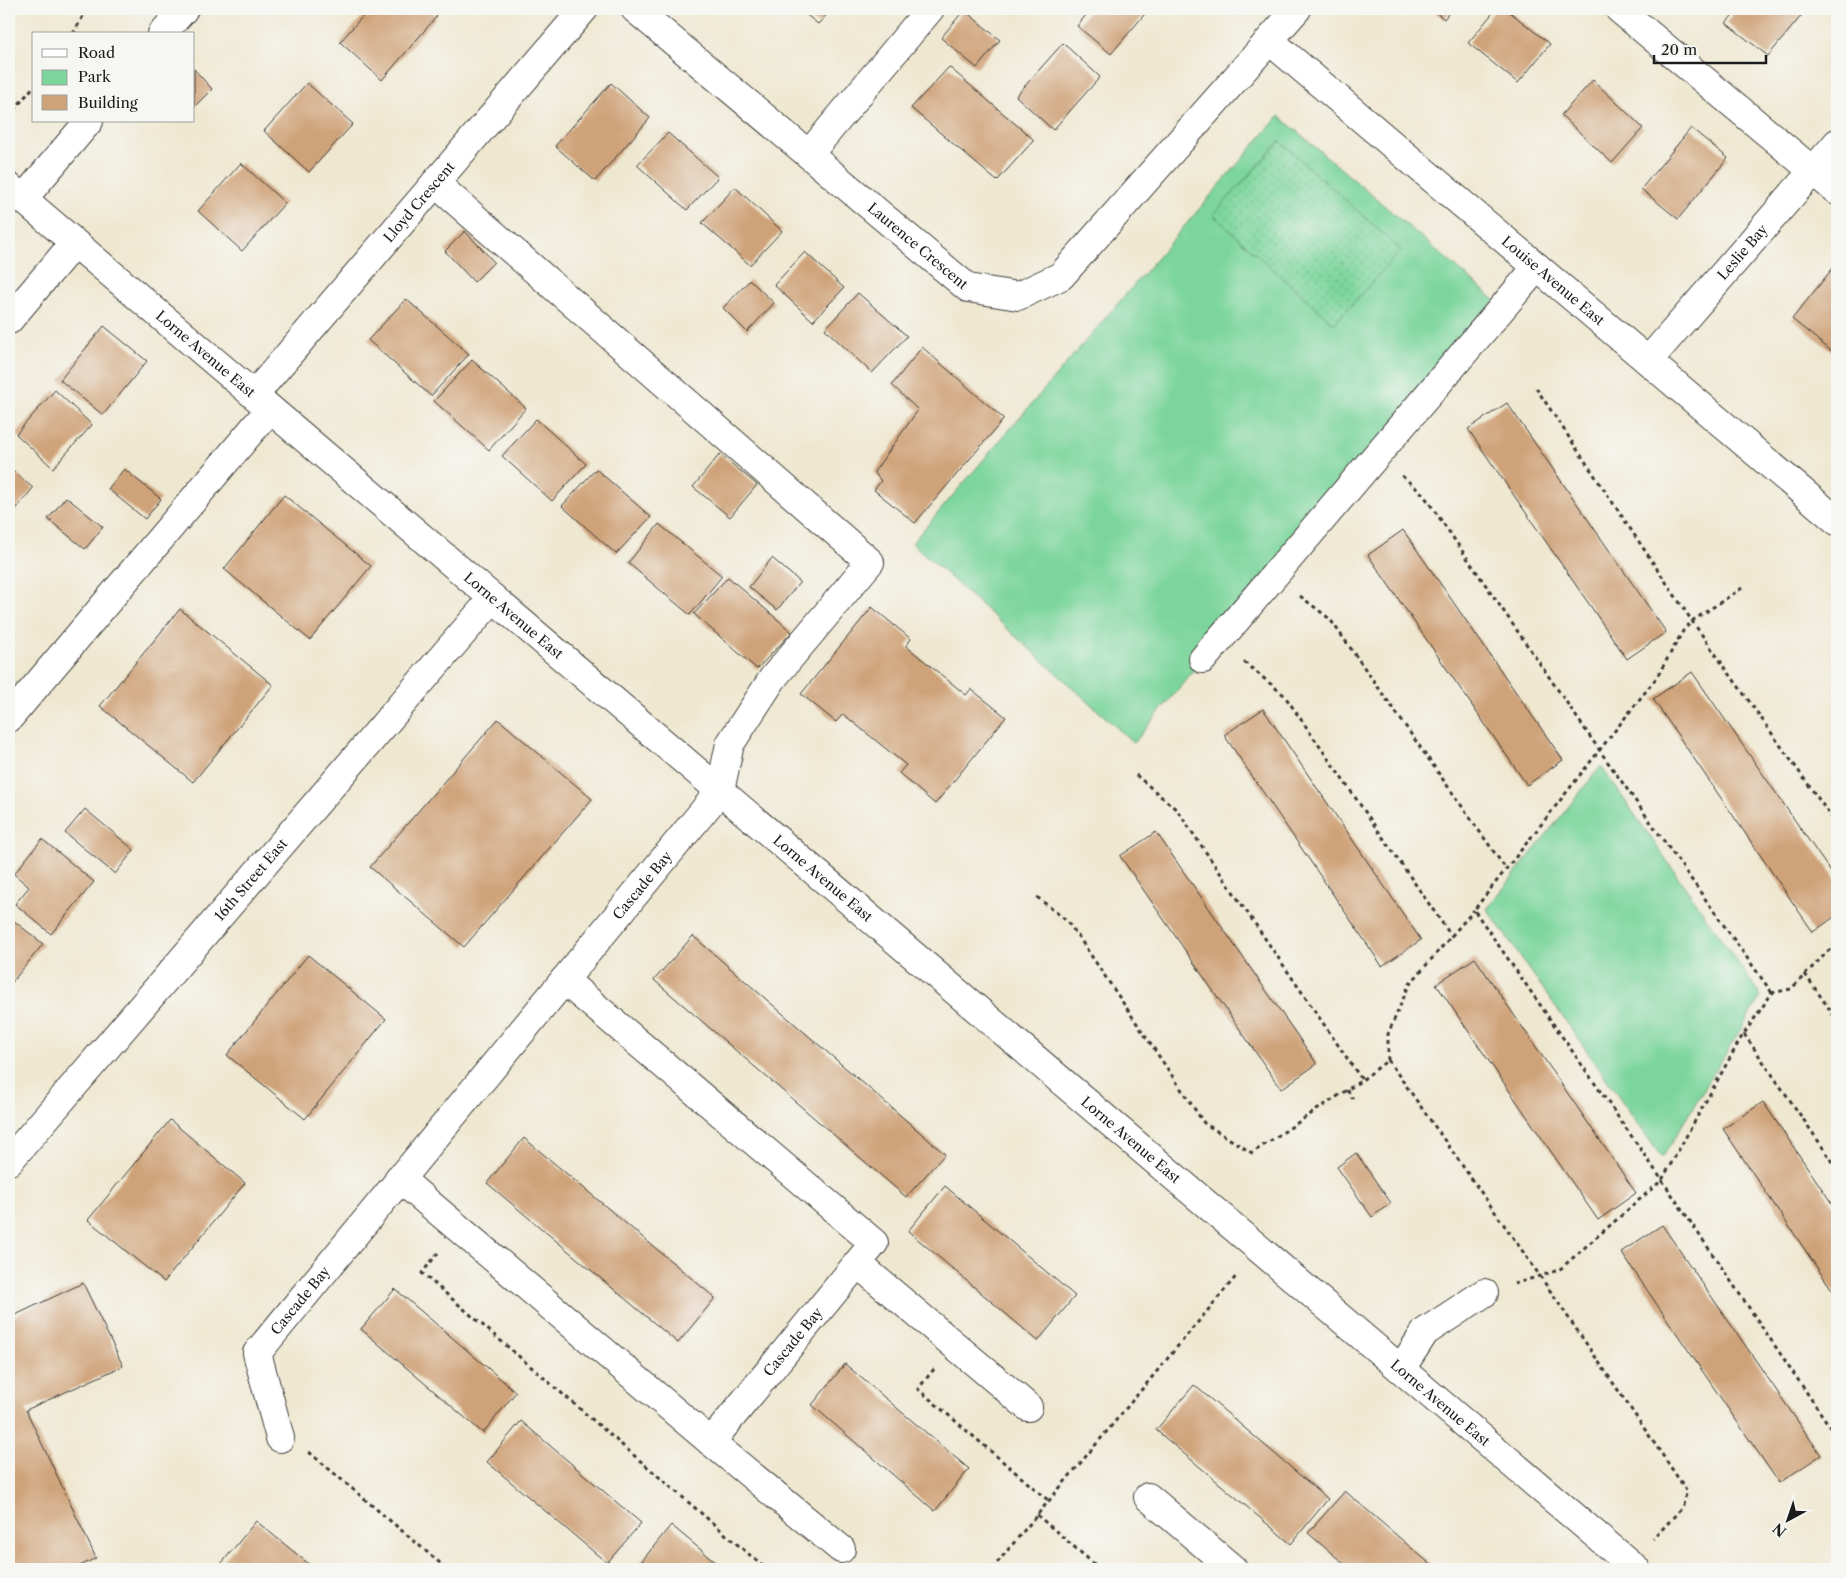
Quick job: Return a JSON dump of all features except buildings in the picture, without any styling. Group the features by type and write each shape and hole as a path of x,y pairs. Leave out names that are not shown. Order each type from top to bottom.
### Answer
{"street":[{"path":"164,32 184,9"},
{"name":"Lloyd Crescent","path":"9,718 435,183 584,9"},
{"name":"Laurence Crescent","path":"635,9 968,288 1018,296 1061,276 1297,9"},
{"path":"809,154 930,9"},
{"path":"1619,9 1837,191"},
{"name":"Louise Avenue East","path":"1270,41 1837,520"},
{"path":"16,193 88,122"},
{"name":"Leslie Bay","path":"1648,361 1837,143"},
{"path":"435,183 870,562 773,678 730,744 720,791"},
{"name":"Lorne Avenue East","path":"16,193 1632,1566"},
{"path":"9,320 74,243"},
{"path":"1211,650 1537,267"},
{"name":"16th Street East","path":"9,1161 493,598"},
{"name":"Cascade Bay","path":"280,1438 256,1353 720,791"},
{"name":"Cascade Bay","path":"564,980 874,1243 711,1442"},
{"path":"399,1178 711,1442 841,1549"},
{"path":"858,1264 1028,1407"},
{"path":"1400,1369 1425,1332 1484,1293"},
{"path":"1148,1497 1233,1569"}],"path":[{"path":"74,32 88,9"},
{"path":"9,116 32,88"},
{"path":"1536,388 1692,621 1837,825"},
{"path":"1377,454 1423,494 1600,750 1772,993"},
{"path":"1274,575 1330,619 1506,869"},
{"path":"1632,1566 1682,1508 1687,1491 1540,1276 1388,1060 1388,1034 1409,985 1452,938 1657,677 1683,631 1692,621 1742,588"},
{"path":"1211,650 1284,695 1452,938"},
{"path":"1136,775 1177,810 1362,1080"},
{"path":"1037,897 1066,921 1080,939 1204,1123 1252,1153 1362,1080 1388,1060"},
{"path":"1474,910 1662,1180 1837,1437"},
{"path":"1540,1276 1559,1270 1662,1180 1744,1034 1772,993 1790,989 1837,942"},
{"path":"1805,974 1837,1020"},
{"path":"1744,1034 1837,1168"},
{"path":"1347,1090 1353,1099"},
{"path":"459,1229 422,1273 766,1569"},
{"path":"992,1569 1259,1249"},
{"path":"953,1344 918,1389 1049,1501"},
{"path":"280,1438 302,1446 447,1569"},
{"path":"1037,1515 1100,1569"}],"green space":[{"path":"1279,116 1503,307 1203,659 1134,743 912,543"},
{"path":"1280,141 1401,250 1334,324 1213,215"},
{"path":"1601,766 1761,996 1662,1158 1487,909"}]}
